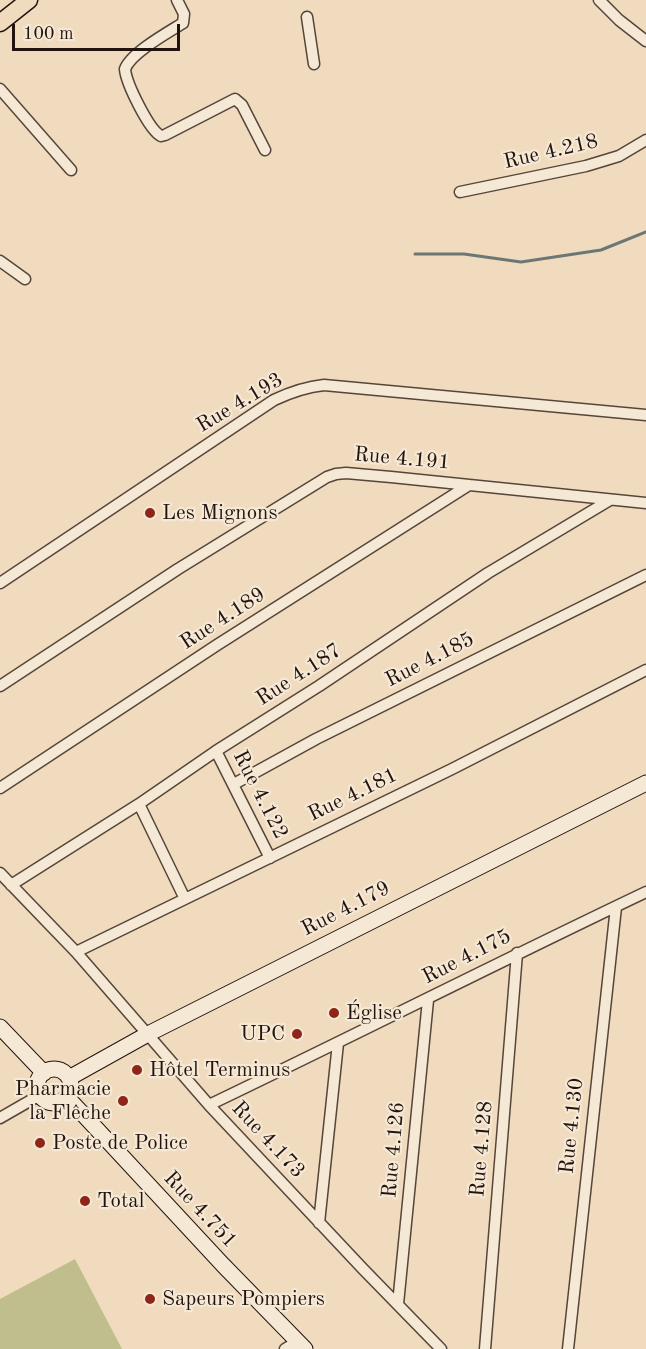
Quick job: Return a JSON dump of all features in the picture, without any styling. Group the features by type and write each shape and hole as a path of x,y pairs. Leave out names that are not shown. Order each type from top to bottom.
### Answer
{"main road":[{"path":"0,23 29,0"}],"street":[{"path":"177,0 184,14 183,23 135,56 125,69 154,132 161,136 165,135 235,99 242,105 265,150"},
{"path":"599,0 618,20 646,41"},
{"path":"307,17 314,64"},
{"path":"0,88 71,170"},
{"name":"Rue 4.218","path":"460,192 586,166 619,156 646,140"},
{"path":"0,261 25,279"},
{"name":"Rue 4.193","path":"0,583 274,400 294,390 324,386 369,389 646,415"},
{"name":"Rue 4.191","path":"0,686 178,570 327,477 336,474 646,503"},
{"name":"Rue 4.189","path":"0,788 217,645 469,485"},
{"name":"Rue 4.187","path":"11,885 139,804 488,573 610,500"},
{"name":"Rue 4.185","path":"234,784 316,739 646,575"},
{"name":"Rue 4.181","path":"76,952 452,769 646,670"},
{"name":"Rue 4.122","path":"216,751 270,858"},
{"name":"Rue 4.179","path":"69,1078 148,1034 646,783"},
{"path":"139,804 185,899"},
{"name":"Rue 4.173","path":"0,873 76,952 209,1105 441,1349"},
{"name":"Rue 4.175","path":"209,1105 646,892"},
{"name":"Rue 4.130","path":"568,1349 616,906"},
{"name":"Rue 4.128","path":"485,1349 517,953"},
{"name":"Rue 4.126","path":"398,1304 428,1000"},
{"path":"0,1027 44,1072"},
{"path":"319,1223 338,1043"},
{"path":"58,1070 69,1078 70,1091 62,1101 50,1102 40,1095 38,1083 44,1072 58,1070"},
{"path":"0,1118 40,1095"},
{"name":"Rue 4.751","path":"67,1097 296,1346"}],"shaded area":[{"path":"75,1259 122,1349 0,1349 0,1299"}],"waterway":[{"path":"415,254 464,254 521,262 601,250 646,232"}],"place":[{"name":"Les Mignons","path":"150,513"},
{"name":"Église","path":"334,1013"},
{"name":"UPC","path":"297,1034"},
{"name":"Hôtel Terminus","path":"137,1070"},
{"name":"Pharmacie la Flêche","path":"123,1101"},
{"name":"Poste de Police","path":"40,1143"},
{"name":"Total","path":"85,1201"},
{"name":"Sapeurs Pompiers","path":"150,1299"}]}
